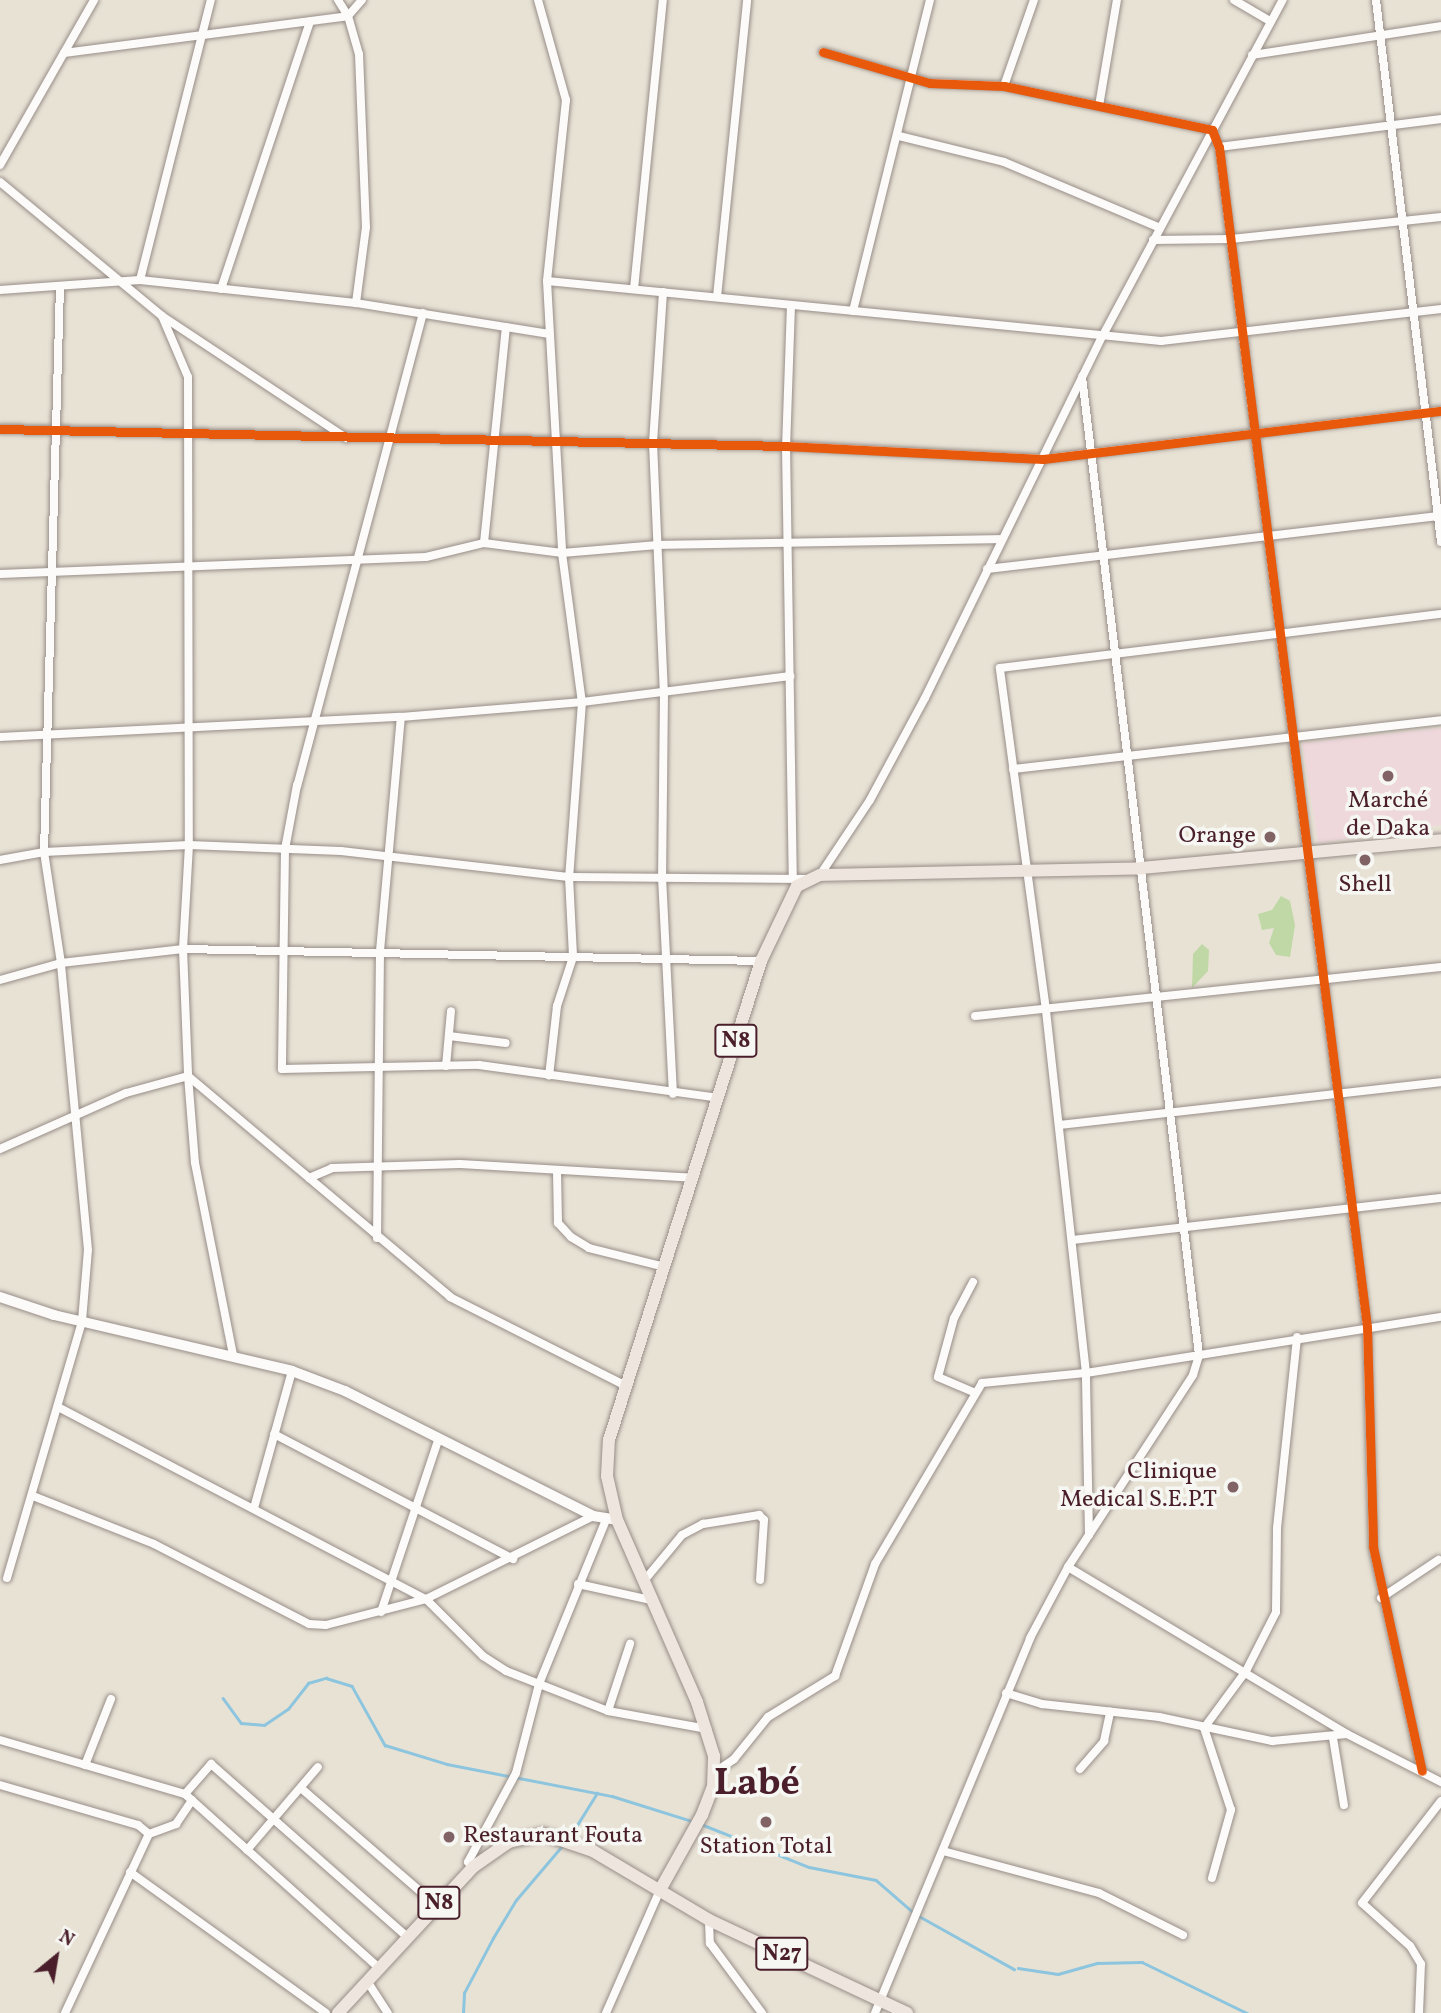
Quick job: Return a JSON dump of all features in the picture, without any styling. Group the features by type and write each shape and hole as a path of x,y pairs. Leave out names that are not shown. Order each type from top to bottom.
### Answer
{"main road":[{"path":"800,878 820,875 1028,872 1142,867 1441,840"},
{"name":"N8","path":"338,2013 436,1905 492,1851 526,1835 567,1840 660,1890 702,1815 715,1772 707,1729 643,1582 611,1520 607,1476 609,1440 761,961 800,878"},
{"name":"N27","path":"660,1890 709,1920 877,2007 907,2013"}],"street":[{"path":"0,165 94,0"},
{"path":"140,280 205,34 211,0"},
{"path":"338,0 348,16 359,54 366,228 356,303"},
{"path":"64,53 348,16 362,0"},
{"path":"538,0 566,100 547,281 562,553 582,702 569,877 573,957 557,1006 549,1076"},
{"path":"634,289 663,0"},
{"path":"717,298 747,0"},
{"path":"853,311 899,136 930,0"},
{"path":"1004,86 1034,0"},
{"path":"1099,106 1117,0"},
{"path":"1234,0 1270,21"},
{"path":"820,875 870,800 925,698 1103,335 1283,0"},
{"path":"1376,0 1441,542"},
{"path":"221,289 310,21"},
{"path":"1252,55 1441,26"},
{"path":"823,52 913,78 1004,86 1212,130"},
{"path":"1219,147 1441,119"},
{"path":"1212,130 1219,147 1311,853 1367,1327 1373,1547 1381,1598 1422,1771"},
{"path":"899,136 1004,162 1160,228"},
{"path":"0,182 162,316 348,439"},
{"path":"1153,240 1231,239 1441,217"},
{"path":"0,290 123,284 140,280 356,303 549,334"},
{"path":"547,281 1161,341 1441,309"},
{"path":"7,1578 82,1321 88,1250 73,1114 61,962 44,852 60,286"},
{"path":"663,292 653,443 664,692 662,877 673,1094"},
{"path":"0,860 44,852 189,845 388,856 569,877 800,878 790,676 786,446 791,305"},
{"path":"423,313 314,721 285,849 282,1069 480,1065 673,1094 719,1098"},
{"path":"162,316 188,377 189,845 183,949 188,1076 195,1163 233,1355"},
{"path":"484,543 506,327"},
{"path":"877,2007 1006,1693 1069,1567 1193,1375 1199,1355 1187,1227 1082,377"},
{"path":"0,429 348,439 786,446 1043,459 1441,411"},
{"path":"987,569 1439,516"},
{"path":"0,575 426,557 484,543 562,553 658,545 1002,539"},
{"path":"1090,1535 1086,1373 1046,1010 1000,668 1441,614"},
{"path":"0,737 401,717 582,702 790,676"},
{"path":"377,1238 376,1068 380,951 401,717"},
{"path":"1013,769 1441,720"},
{"path":"0,980 61,962 183,949 283,948 761,961"},
{"path":"975,1016 1441,967"},
{"path":"446,1066 451,1011"},
{"path":"449,1036 506,1042"},
{"path":"0,1149 73,1114 188,1076"},
{"path":"188,1076 450,1297 626,1385"},
{"path":"1059,1125 1441,1082"},
{"path":"309,1178 332,1168 460,1164 693,1178"},
{"path":"557,1171 558,1223 571,1237 589,1248 665,1267"},
{"path":"1072,1240 1441,1198"},
{"path":"973,1282 954,1318 938,1377 973,1392"},
{"path":"0,1297 82,1321 292,1371 345,1391 593,1516 611,1520 578,1584 539,1684 514,1777 468,1862 473,1867"},
{"path":"715,1772 734,1759 768,1717 835,1676 875,1564 973,1392 982,1383 1007,1378 1086,1373 1297,1337 1441,1317"},
{"path":"1204,1728 1246,1671 1276,1612 1279,1597 1277,1528 1297,1337"},
{"path":"254,1508 292,1371"},
{"path":"58,1407 394,1580 426,1599 483,1656 539,1684 608,1711 707,1729"},
{"path":"274,1434 416,1511 513,1559"},
{"path":"381,1612 394,1580 439,1438"},
{"path":"33,1496 154,1544 309,1624 326,1625 426,1599 513,1559 593,1516"},
{"path":"643,1582 682,1535 704,1524 759,1515 764,1520 760,1580"},
{"path":"1381,1598 1438,1560"},
{"path":"1069,1567 1347,1734 1441,1782"},
{"path":"578,1584 651,1600"},
{"path":"608,1711 629,1644"},
{"path":"1006,1693 1042,1704 1111,1712 1272,1741 1332,1738 1347,1734"},
{"path":"86,1765 111,1699"},
{"path":"1080,1769 1104,1741 1111,1712"},
{"path":"1204,1728 1231,1810 1212,1878"},
{"path":"1332,1738 1344,1805"},
{"path":"0,1740 188,1797 379,1968"},
{"path":"65,2013 149,1834 176,1824 188,1797 211,1763 407,1937"},
{"path":"247,1850 318,1768"},
{"path":"0,1785 138,1825 149,1834"},
{"path":"302,1789 436,1905"},
{"path":"1419,2013 1421,1964 1410,1946 1362,1903 1441,1801"},
{"path":"943,1851 1099,1894 1182,1935"},
{"path":"130,1872 326,2013"},
{"path":"606,2013 660,1890"},
{"path":"709,1920 710,1943 762,2013"},
{"path":"368,1982 387,2013"}],"shaded area":[{"path":"1441,728 1441,825 1318,843 1302,743"}],"green space":[{"path":"1281,896 1290,901 1295,925 1290,957 1276,955 1269,943 1274,928 1262,930 1258,914 1272,910"},
{"path":"1202,944 1209,950 1208,971 1192,988 1193,954"}],"waterway":[{"path":"223,1698 241,1723 264,1725 288,1709 308,1683 326,1678 352,1686 385,1745 447,1764 612,1796 695,1822"},
{"path":"569,1838 597,1793"},
{"path":"701,1824 809,1867 876,1880 913,1912"},
{"path":"463,2013 464,1993 493,1938 516,1900 562,1846"},
{"path":"919,1916 1014,1969"},
{"path":"1018,1968 1058,1974 1097,1963 1142,1962 1247,2013"}],"cycle path":[{"path":"823,52 930,83 1004,86 1212,130 1219,147 1367,1327 1373,1547 1422,1771"},
{"path":"0,429 786,446 1043,459 1441,411"}],"place":[{"name":"Marché de Daka","path":"1388,776"},
{"name":"Orange","path":"1270,837"},
{"name":"Shell","path":"1365,860"},
{"name":"Clinique Medical S.E.P.T","path":"1233,1487"},
{"name":"Station Total","path":"766,1822"},
{"name":"Restaurant Fouta","path":"449,1837"}],"district":[{"name":"Labé","path":"757,1785"}]}
